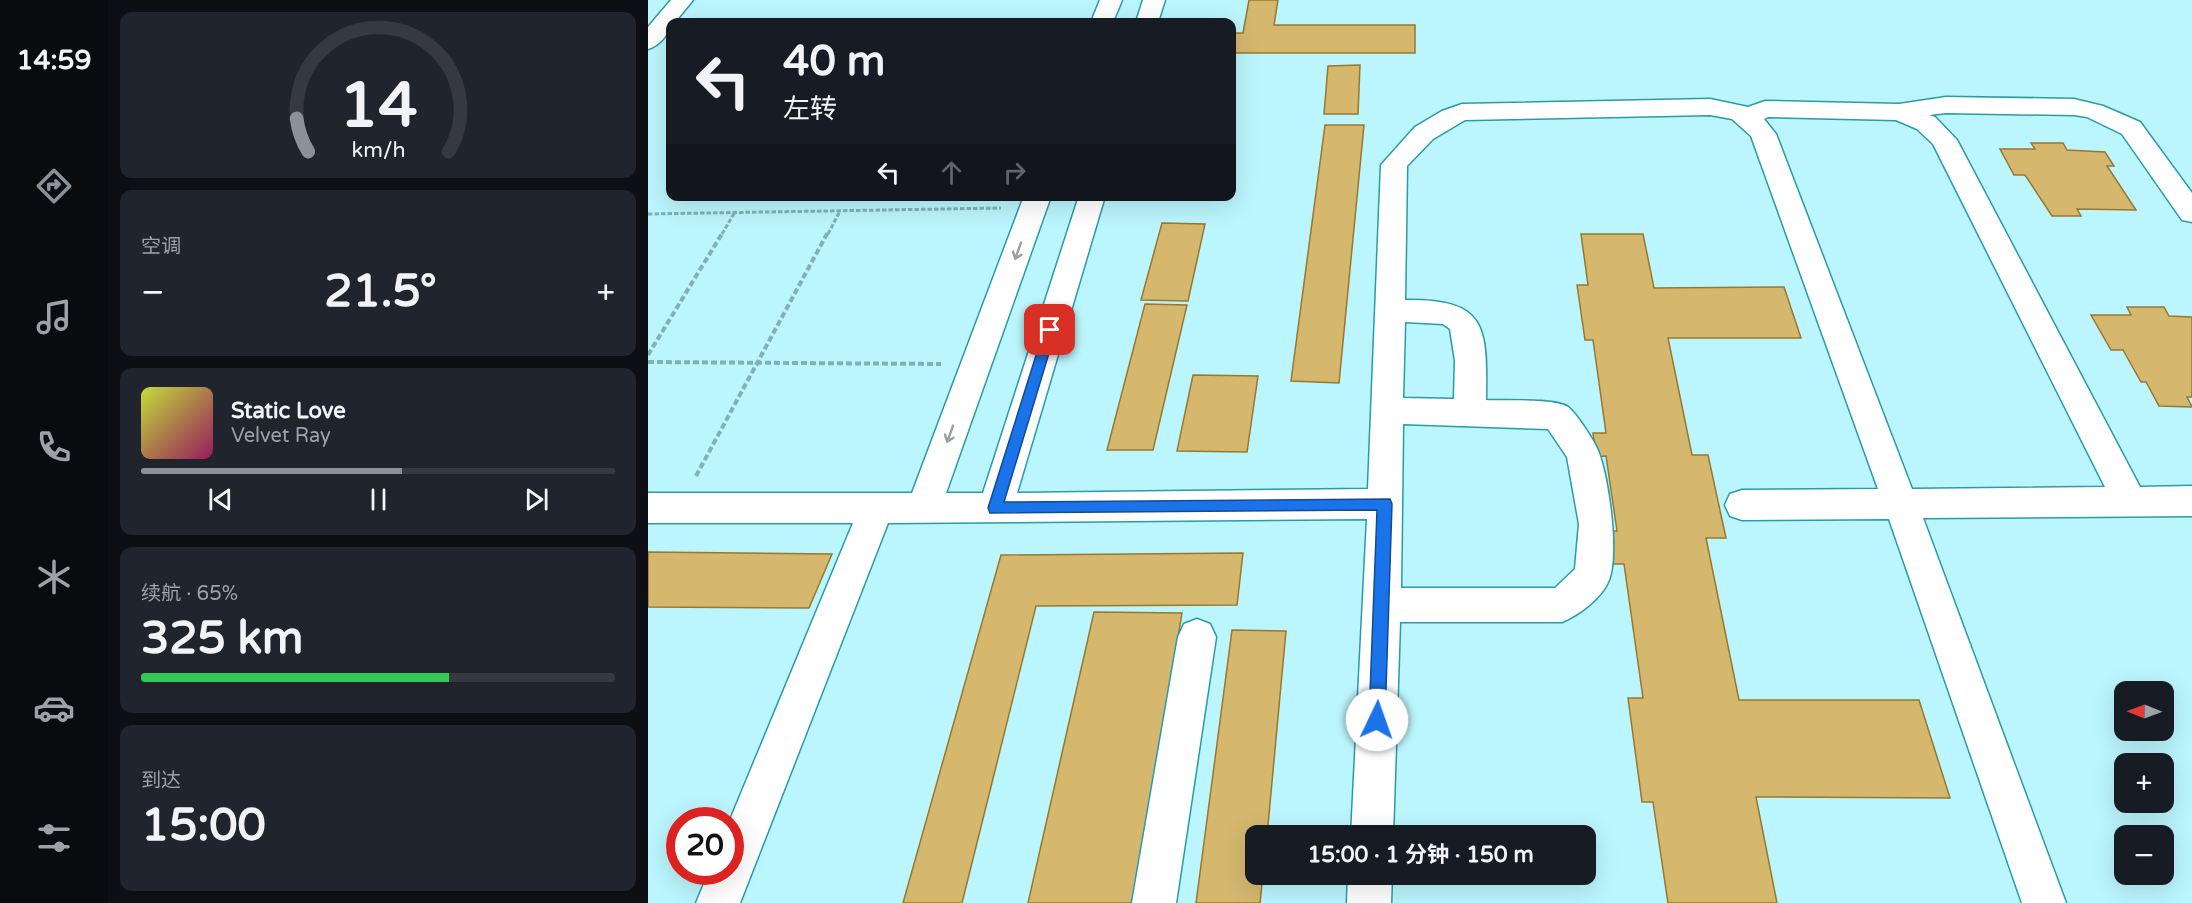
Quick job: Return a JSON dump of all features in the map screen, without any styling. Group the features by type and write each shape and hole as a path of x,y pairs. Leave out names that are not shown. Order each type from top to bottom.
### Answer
{"street":[{"path":"667,18 682,0"},
{"path":"1103,18 1110,0"},
{"path":"1148,18 1154,0"},
{"path":"648,42 666,20"},
{"path":"1749,116 1765,109 1899,112 1946,105 2074,107 2094,111 2131,128 2192,213"},
{"path":"1372,825 1382,605 1394,165 1418,135 1440,120 1462,112 1710,107 1749,116 1763,134 1901,504 2044,903"},
{"path":"1899,112 1926,123 1944,140 2130,502"},
{"path":"995,508 1090,201"},
{"path":"923,508 1036,202"},
{"path":"1390,311 1434,312 1458,317 1468,330 1470,411"},
{"path":"1382,605 1562,605 1592,577 1596,524 1583,453 1557,416 1470,411 1387,410"},
{"path":"1742,505 2192,501"},
{"path":"663,508 995,508 1384,504"},
{"path":"718,903 876,508"},
{"path":"1154,903 1197,638"},
{"path":"1369,903 1370,885"}],"path":[{"path":"648,214 840,211 1036,202"},
{"path":"663,508 758,363 840,211"},
{"path":"648,355 735,212"},
{"path":"648,362 976,364"}],"building":[{"path":"1249,0 1278,0 1274,25 1415,25 1415,53 1236,53 1236,33 1243,33"},
{"path":"1360,65 1358,114 1324,114 1328,66"},
{"path":"1325,125 1364,125 1339,383 1291,381"},
{"path":"2031,143 2063,143 2067,150 2105,152 2114,166 2107,166 2136,210 2077,209 2081,216 2052,216 2025,175 2014,175 2000,149 2035,149"},
{"path":"1162,223 1205,224 1188,301 1141,300"},
{"path":"1581,234 1643,234 1654,288 1784,287 1801,338 1668,338 1692,455 1708,455 1726,538 1706,538 1739,700 1919,700 1950,798 1756,797 1777,903 1668,903 1653,802 1642,802 1628,698 1643,698 1624,564 1612,564 1608,531 1617,531 1606,456 1596,457 1593,433 1606,433 1593,340 1585,340 1577,285 1588,285"},
{"path":"1145,304 1187,305 1153,450 1107,450"},
{"path":"2127,307 2164,307 2169,316 2192,317 2192,397 2187,397 2192,407 2159,406 2146,382 2141,382 2123,350 2111,350 2091,315 2131,315"},
{"path":"1193,375 1258,376 1247,452 1177,451"},
{"path":"648,552 832,554 809,608 648,607"},
{"path":"1243,553 1237,605 1036,606 962,903 903,903 1001,555"},
{"path":"1094,612 1182,613 1133,903 1028,903"},
{"path":"1232,630 1286,631 1268,825 1245,825 1245,885 1262,885 1260,903 1196,903"}],"route":[{"path":"1050,330 995,508 1384,504 1377,720"}]}
